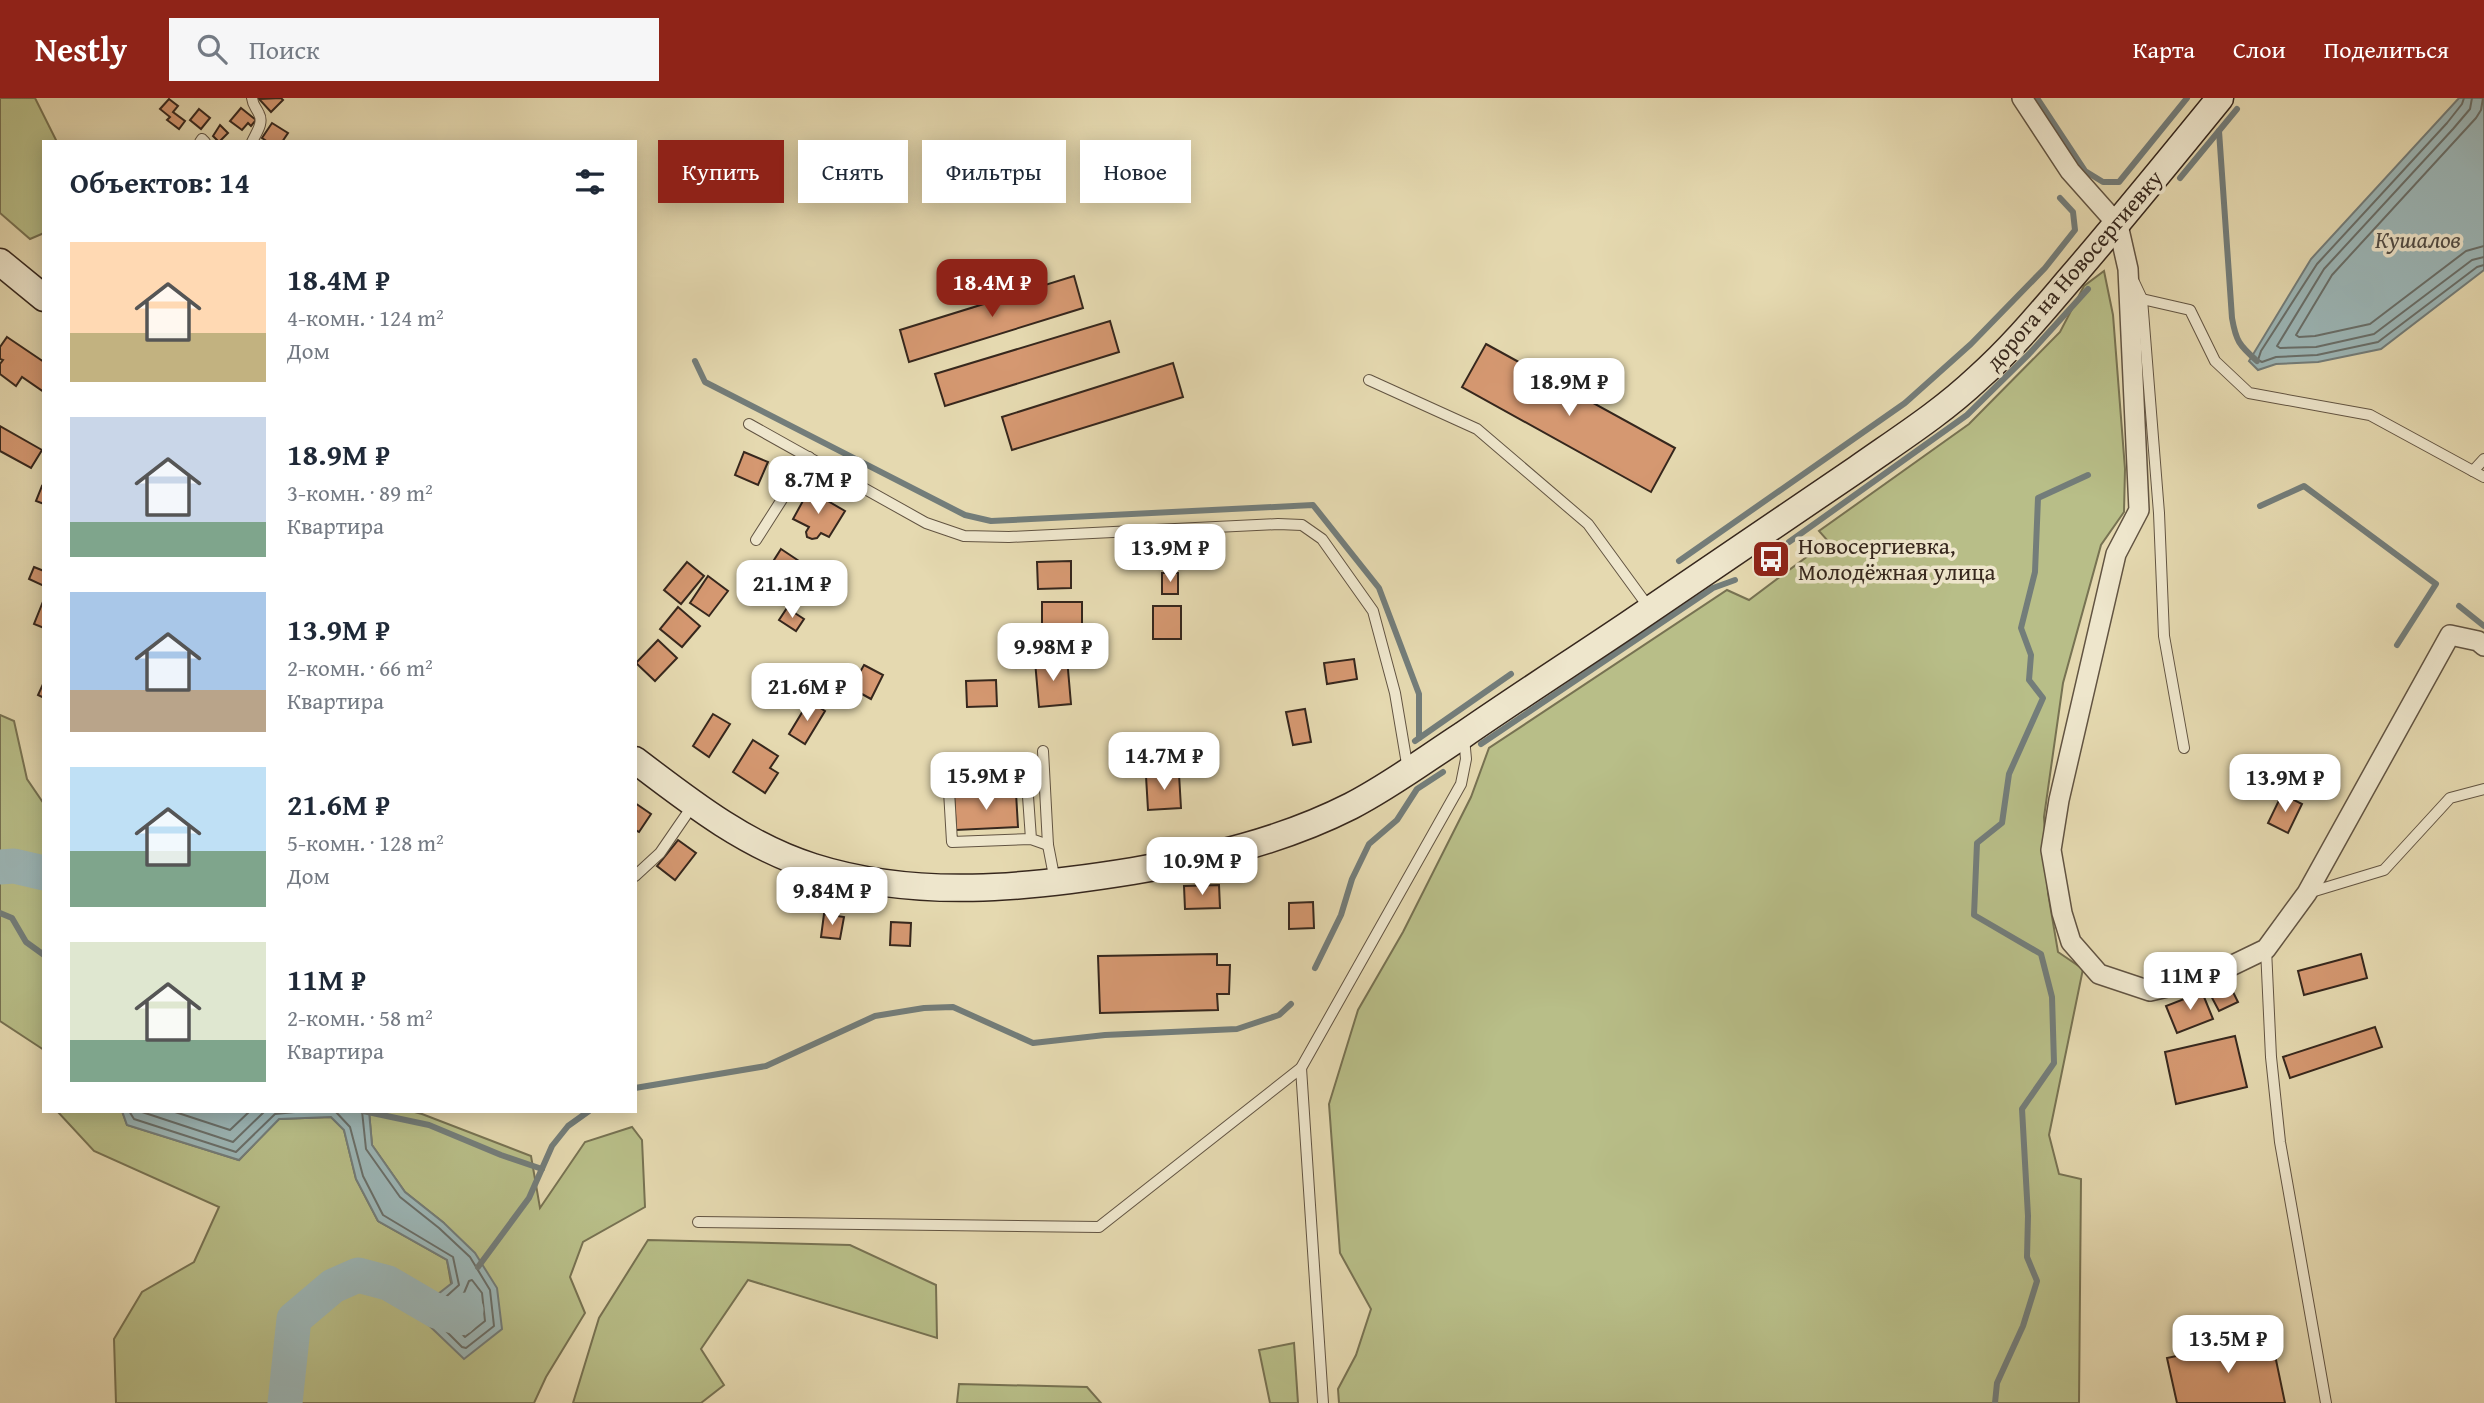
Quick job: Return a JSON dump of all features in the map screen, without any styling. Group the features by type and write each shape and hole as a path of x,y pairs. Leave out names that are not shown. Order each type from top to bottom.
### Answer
{"street":[{"path":"2022,98 2070,171 2118,225 2129,269 2139,510 2116,554 2050,850 2062,913 2071,942 2099,974 2150,991 2206,978 2266,949 2307,893 2450,635 2478,641 2484,646"},
{"name":"дорога на Новосергиевку","path":"637,762 693,804 739,834 775,853 813,867 854,877 937,887 982,888 1055,881 1183,862 1273,839 1351,806 1409,771 1776,525 1953,401 2023,334 2118,225 2220,98"},
{"path":"0,262 42,296"}],"lane":[{"path":"252,98 253,105 261,116 261,124 253,140"},
{"path":"2129,269 2142,299 2159,513 2164,636 2184,748"},
{"path":"2142,299 2190,310 2215,361 2249,393 2370,415 2484,477"},
{"path":"1369,380 1477,429 1588,524 1650,609"},
{"path":"749,424 926,523 964,536 1009,537 1302,525 1322,539 1373,611 1395,693 1409,771"},
{"path":"756,540 809,457"},
{"path":"2473,471 2484,459"},
{"path":"698,1222 1099,1227 1301,1068 1461,784 1466,759 1463,734"},
{"path":"1043,751 1048,845 1055,881"},
{"path":"1031,839 1026,768 948,774 952,842 1031,839 1048,845"},
{"path":"2307,893 2384,870 2450,798 2484,789"},
{"path":"637,874 660,853 693,804"},
{"path":"2266,949 2271,1057 2280,1142 2326,1403"},
{"path":"1301,1068 1323,1403"}],"green space":[{"path":"0,98 35,98 56,140 42,140 42,234 30,239 0,213"},
{"path":"2104,271 2113,315 2125,469 2124,512 2101,545 2063,683 2044,817 2048,893 2058,952 2083,969 2049,1135 2059,1174 2081,1179 2079,1403 1339,1403 1338,1389 1356,1355 1371,1309 1340,1253 1329,1104 1358,1010 1403,932 1471,797 1489,748 1727,590 1749,600 1828,541 1819,531 1969,424 2060,332 2084,286"},
{"path":"0,715 14,721 27,779 42,801 42,1049 0,1021"},
{"path":"59,1113 123,1113 127,1125 239,1160 279,1119 331,1117 344,1130 356,1179 378,1221 447,1260 464,1358 444,1223 405,1192 372,1145 369,1113 418,1113 531,1156 540,1208 585,1142 632,1127 642,1140 645,1207 583,1242 570,1277 585,1313 546,1377 534,1403 116,1403 114,1339 142,1292 194,1262 219,1207 94,1151"},
{"path":"648,1240 850,1245 936,1285 937,1338 748,1280 701,1349 724,1385 701,1403 573,1403 599,1318"},
{"path":"1294,1343 1298,1403 1270,1403 1259,1350"},
{"path":"959,1384 1087,1387 1101,1403 957,1403"}],"water":[{"name":"Кушалов","path":"2459,98 2484,98 2484,270 2381,349 2318,362 2276,364 2258,370 2249,361 2311,259"},
{"path":"123,1113 369,1113 372,1145 405,1192 444,1223 475,1253 497,1288 502,1329 464,1359 415,1312 452,1283 447,1260 378,1221 356,1179 344,1130 331,1117 279,1119 239,1160 127,1125"}],"building":[{"path":"169,99 178,106 173,112 185,121 179,129 167,120 170,117 160,109"},
{"path":"259,99 283,100 271,112"},
{"path":"241,108 256,120 251,126 248,123 242,130 230,121"},
{"path":"199,109 210,118 201,129 190,120"},
{"path":"272,123 288,133 283,140 262,138"},
{"path":"220,125 228,133 221,140 213,136"},
{"path":"1074,276 1083,308 909,362 900,330"},
{"path":"1110,321 1119,352 945,406 935,374"},
{"path":"7,337 42,361 42,391 22,377 16,386 0,374 3,360 0,359 0,347"},
{"path":"1486,344 1675,448 1651,492 1462,387"},
{"path":"1173,363 1183,397 1012,450 1002,417"},
{"path":"0,426 42,450 31,468 0,451"},
{"path":"744,452 768,462 758,485 735,475"},
{"path":"42,486 42,503 36,501"},
{"path":"809,490 845,511 829,537 821,533 817,538 807,537 809,527 793,519"},
{"path":"781,549 808,567 787,599 760,582"},
{"path":"1071,561 1071,588 1038,589 1037,562"},
{"path":"687,562 704,576 681,604 664,590"},
{"path":"34,567 42,570 42,585 29,579"},
{"path":"1162,573 1178,573 1178,594 1162,594"},
{"path":"708,576 728,591 709,616 690,603"},
{"path":"1042,602 1082,602 1082,634 1042,634"},
{"path":"42,604 42,627 34,624"},
{"path":"1153,606 1181,606 1181,639 1153,639"},
{"path":"678,607 700,626 682,647 660,629"},
{"path":"787,608 804,619 796,631 779,620"},
{"path":"658,640 677,658 655,681 637,662"},
{"path":"1067,658 1071,704 1039,707 1035,661"},
{"path":"1354,659 1357,679 1327,684 1324,663"},
{"path":"864,665 883,675 871,699 851,688"},
{"path":"996,680 997,706 967,707 966,681"},
{"path":"809,701 825,711 805,744 789,734"},
{"path":"1305,709 1311,742 1293,745 1286,712"},
{"path":"713,714 730,724 709,757 693,746"},
{"path":"753,740 778,756 770,768 778,773 765,793 733,772"},
{"path":"1179,774 1181,808 1148,810 1146,776"},
{"path":"1016,793 1018,827 956,830 954,797"},
{"path":"2282,794 2302,804 2288,833 2268,823"},
{"path":"637,804 651,814 639,832 637,831"},
{"path":"678,840 696,853 675,880 657,866"},
{"path":"1219,885 1220,908 1185,909 1184,886"},
{"path":"1313,902 1314,928 1289,929 1289,903"},
{"path":"824,914 844,917 840,939 821,937"},
{"path":"891,922 911,923 910,946 890,945"},
{"path":"1217,954 1217,965 1230,965 1229,994 1217,994 1218,1010 1100,1013 1098,956"},
{"path":"2361,954 2367,978 2304,995 2298,971"},
{"path":"2229,984 2238,1002 2219,1011 2210,994"},
{"path":"2202,992 2213,1019 2177,1033 2166,1006"},
{"path":"2375,1027 2382,1047 2290,1078 2283,1057"},
{"path":"2235,1036 2247,1087 2176,1104 2165,1052"},
{"path":"2271,1336 2285,1403 2177,1403 2167,1358"}],"waterway":[{"path":"2037,98 2085,171 2103,182 2119,182 2187,98"},
{"path":"2180,178 2237,109"},
{"path":"2219,131 2232,318 2239,342 2257,361"},
{"path":"1679,561 1905,403 1971,344 2045,268 2075,230 2073,212 2060,198"},
{"path":"1789,542 1967,415 2029,354 2088,289"},
{"path":"695,361 705,382 965,515 991,521 1313,505 1379,588 1419,694 1419,738"},
{"path":"1995,1403 1997,1383 2023,1326 2037,1281 2027,1257 2028,1216 2022,1109 2054,1063 2052,997 2041,954 1974,915 1977,843 2002,823 2009,774 2043,698 2029,680 2031,655 2021,628 2035,572 2038,498 2088,475"},
{"path":"2260,506 2304,486 2436,584 2397,645"},
{"path":"1481,744 1713,588 1735,580"},
{"path":"2459,606 2484,626"},
{"path":"1415,741 1511,674"},
{"path":"1315,968 1341,915 1352,879 1369,844 1397,820 1417,789 1443,772"},
{"path":"0,867 14,866 42,873"},
{"path":"0,913 12,918 26,942 42,954"},
{"path":"637,1088 766,1066 875,1016 924,1008 953,1007 1033,1043 1105,1035 1237,1029 1279,1015 1291,1004"},
{"path":"372,1113 429,1125 542,1169"},
{"path":"478,1267 529,1198 552,1146 568,1126 586,1113"},
{"path":"285,1403 294,1319 333,1286 358,1275 388,1283 436,1311 460,1318 466,1310"}],"place":[{"name":"Новосергиевка, Молодёжная улица","path":"1771,559"}]}
